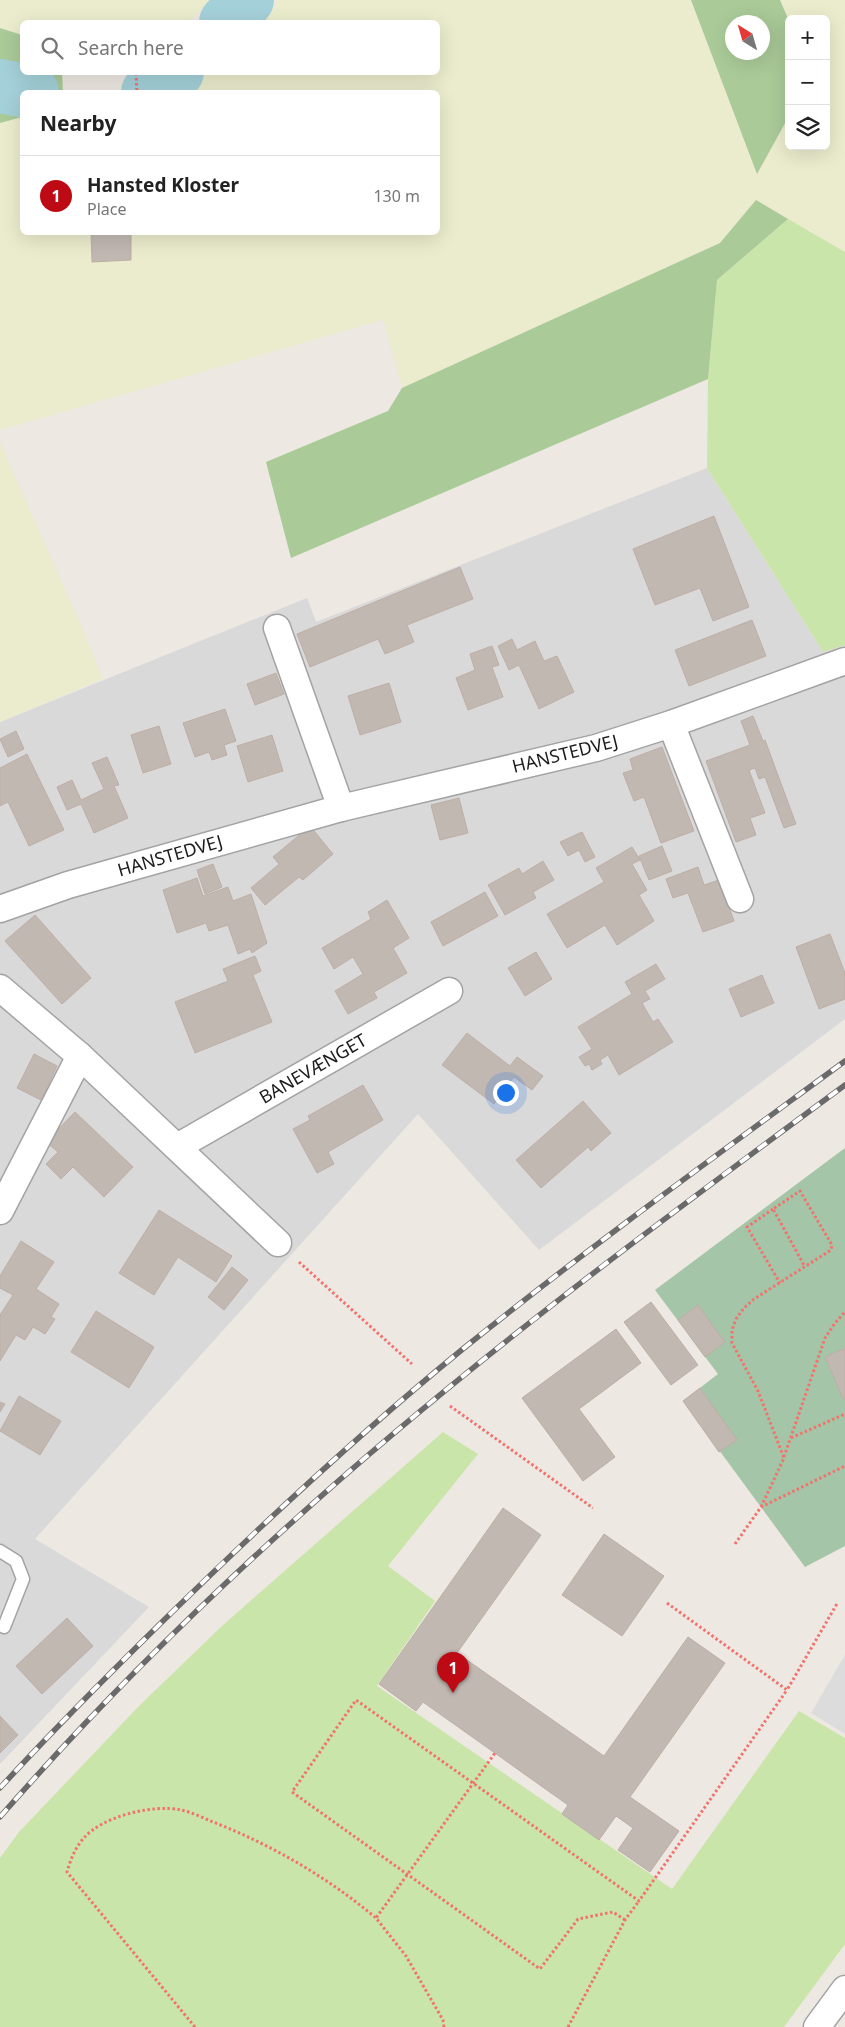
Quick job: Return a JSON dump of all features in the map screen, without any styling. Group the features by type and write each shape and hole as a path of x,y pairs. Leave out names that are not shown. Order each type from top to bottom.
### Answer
{"street":[{"path":"277,628 341,808"},
{"name":"HANSTEDVEJ","path":"0,909 68,885 341,808 596,748 671,724 845,661"},
{"path":"671,724 740,899"},
{"path":"0,988 80,1056 278,1243"},
{"name":"BANEVÆNGET","path":"178,1147 449,991"},
{"path":"0,1211 80,1056"},
{"path":"817,2027 845,1989"}],"lane":[{"path":"0,1551 16,1561 24,1579 4,1627"}],"path":[{"path":"136,75 138,90"},
{"path":"780,1283 747,1227 800,1191 832,1245 831,1250 744,1308 736,1319 732,1330 732,1343 758,1391 784,1458"},
{"path":"774,1209 805,1267"},
{"path":"278,1243 412,1364"},
{"path":"734,1544 761,1507 784,1458 825,1338 845,1312"},
{"path":"450,1406 593,1508"},
{"path":"791,1438 845,1414"},
{"path":"761,1507 845,1466"},
{"path":"568,2027 625,1920 787,1690 838,1602"},
{"path":"667,1603 787,1690"},
{"path":"625,1920 613,1912 578,1919 540,1969 292,1792 356,1700 639,1901"},
{"path":"376,1918 495,1753"},
{"path":"195,2027 67,1872 71,1859 83,1839 113,1818 142,1810 181,1810 246,1835 301,1865 352,1898 376,1918 406,1956 443,2020 444,2027"}],"shaded area":[{"path":"707,468 823,652 845,645 845,1019 539,1250 418,1114 35,1539 149,1607 0,1764 0,722 307,598 316,622"},
{"path":"845,1655 845,1734 811,1713"}],"green space":[{"path":"0,0 214,0 190,20 20,20 20,34 0,28"},
{"path":"278,0 691,0 757,174 785,123 785,150 830,150 830,15 786,15 780,0 845,0 845,252 756,200 720,243 402,388 383,320 0,430 0,123 20,118 20,235 440,235 440,90 177,90 195,75 440,75 440,20 262,20 268,15"},
{"path":"691,0 780,0 786,15 785,123 757,174"},
{"path":"0,28 20,34 20,75 62,75 63,90 20,90 20,118 0,123"},
{"path":"756,200 788,219 717,280 708,379 291,558 266,462 388,411 402,388 720,243"},
{"path":"788,219 845,252 845,645 823,652 707,468 708,379 717,280"},
{"path":"0,442 103,679 0,722"},
{"path":"845,1148 845,1546 805,1567 683,1401 718,1374 655,1290"},
{"path":"443,1432 478,1454 388,1566 435,1601 377,1686 672,1889 799,1711 845,1738 845,1944 784,2027 0,2027 0,1858 19,1832 139,1706 223,1625"}],"building":[{"path":"91,235 131,235 131,260 92,262"},
{"path":"714,516 749,607 713,621 700,588 655,605 633,549"},
{"path":"460,567 473,599 407,625 414,642 385,654 378,639 310,667 297,634"},
{"path":"752,620 766,656 689,686 675,650"},
{"path":"512,639 517,650 535,641 544,661 557,656 574,692 539,709 519,665 509,670 498,646"},
{"path":"492,646 499,665 492,667 503,697 468,710 456,678 475,670 470,654"},
{"path":"276,673 284,694 255,705 247,684"},
{"path":"389,683 401,722 360,735 348,696"},
{"path":"225,709 236,741 224,745 227,755 212,760 209,752 195,757 183,723"},
{"path":"753,716 763,741 765,740 796,824 784,828 765,777 759,779 755,768 749,770 765,813 750,818 756,835 736,842 706,761 750,745 741,721"},
{"path":"159,726 171,764 143,773 131,735"},
{"path":"16,731 24,749 8,757 0,739"},
{"path":"272,735 283,771 248,782 237,746"},
{"path":"662,747 694,831 661,843 644,797 634,801 623,773 633,770 630,759"},
{"path":"27,754 64,830 29,846 8,802 0,806 0,768"},
{"path":"107,757 119,785 114,786 128,818 94,833 81,804 67,810 57,787 72,780 81,800 104,789 92,763"},
{"path":"459,798 468,833 440,840 431,805"},
{"path":"310,826 333,854 303,880 299,877 265,905 251,888 279,864 273,857"},
{"path":"582,832 595,857 585,862 579,850 568,856 560,842"},
{"path":"662,846 672,871 649,880 639,856"},
{"path":"632,847 640,860 632,864 647,890 639,895 654,921 617,945 605,925 567,948 547,914 604,882 596,868"},
{"path":"543,861 554,880 533,892 536,898 505,915 488,885 519,868 522,874"},
{"path":"213,864 222,887 205,894 197,870"},
{"path":"698,867 704,885 719,880 734,921 703,932 688,893 673,898 666,879"},
{"path":"197,878 203,896 228,887 233,901 251,894 267,943 252,953 250,949 238,954 228,925 209,931 206,923 177,933 163,890"},
{"path":"485,892 498,916 443,946 431,922"},
{"path":"387,900 409,938 393,948 407,973 374,992 377,998 348,1014 335,991 363,974 353,957 334,969 322,948 371,919 368,912"},
{"path":"35,915 91,978 62,1004 5,941"},
{"path":"830,934 845,973 845,999 819,1009 796,947"},
{"path":"536,952 552,979 525,996 508,968"},
{"path":"255,956 261,971 253,975 272,1022 195,1053 175,1002 228,981 223,969"},
{"path":"656,964 665,979 645,991 650,999 642,1003 653,1022 658,1019 673,1042 619,1075 608,1055 600,1060 602,1064 592,1070 589,1064 585,1066 579,1057 592,1049 578,1027 632,994 625,982"},
{"path":"762,975 774,1003 741,1017 729,989"},
{"path":"467,1033 510,1066 517,1057 543,1076 532,1090 514,1077 494,1104 442,1065"},
{"path":"34,1054 57,1066 41,1100 17,1088"},
{"path":"363,1085 383,1120 328,1152 334,1164 317,1173 293,1129 310,1120 308,1116"},
{"path":"583,1101 611,1133 591,1151 588,1147 541,1188 516,1160"},
{"path":"75,1112 133,1167 104,1197 73,1167 61,1179 46,1164 58,1152 46,1142"},
{"path":"159,1210 232,1256 216,1282 178,1257 154,1295 119,1273"},
{"path":"21,1241 54,1262 36,1289 59,1304 51,1317 55,1319 45,1334 33,1327 25,1340 16,1335 0,1361 0,1315 13,1295 0,1288 0,1276"},
{"path":"232,1267 248,1280 224,1310 208,1297"},
{"path":"651,1302 698,1365 671,1385 624,1322"},
{"path":"698,1305 725,1342 705,1357 678,1320"},
{"path":"96,1311 154,1347 129,1388 71,1352"},
{"path":"616,1329 641,1363 579,1409 615,1457 583,1481 522,1398"},
{"path":"845,1348 845,1399 843,1399 825,1357"},
{"path":"700,1388 737,1440 719,1452 683,1401"},
{"path":"19,1396 61,1421 40,1455 0,1431"},
{"path":"0,1402 5,1404 0,1412"},
{"path":"503,1508 541,1535 457,1653 604,1756 688,1637 725,1663 630,1797 679,1831 650,1872 618,1850 633,1828 616,1816 599,1840 562,1814 568,1805 423,1702 416,1711 379,1684"},
{"path":"604,1534 664,1576 622,1636 562,1595"},
{"path":"67,1618 93,1646 42,1694 16,1666"},
{"path":"0,1716 18,1735 0,1753"}],"waterway":[{"path":"228,20 247,0"},
{"path":"156,90 174,75"},
{"path":"0,86 21,90"}],"railway":[{"path":"0,1788 81,1702 201,1584 274,1514 387,1413 464,1348 558,1274 845,1061"},
{"path":"0,1817 104,1704 176,1631 355,1466 561,1298 845,1085"}],"place":[{"name":"Hansted Kloster","path":"453,1693"}]}
